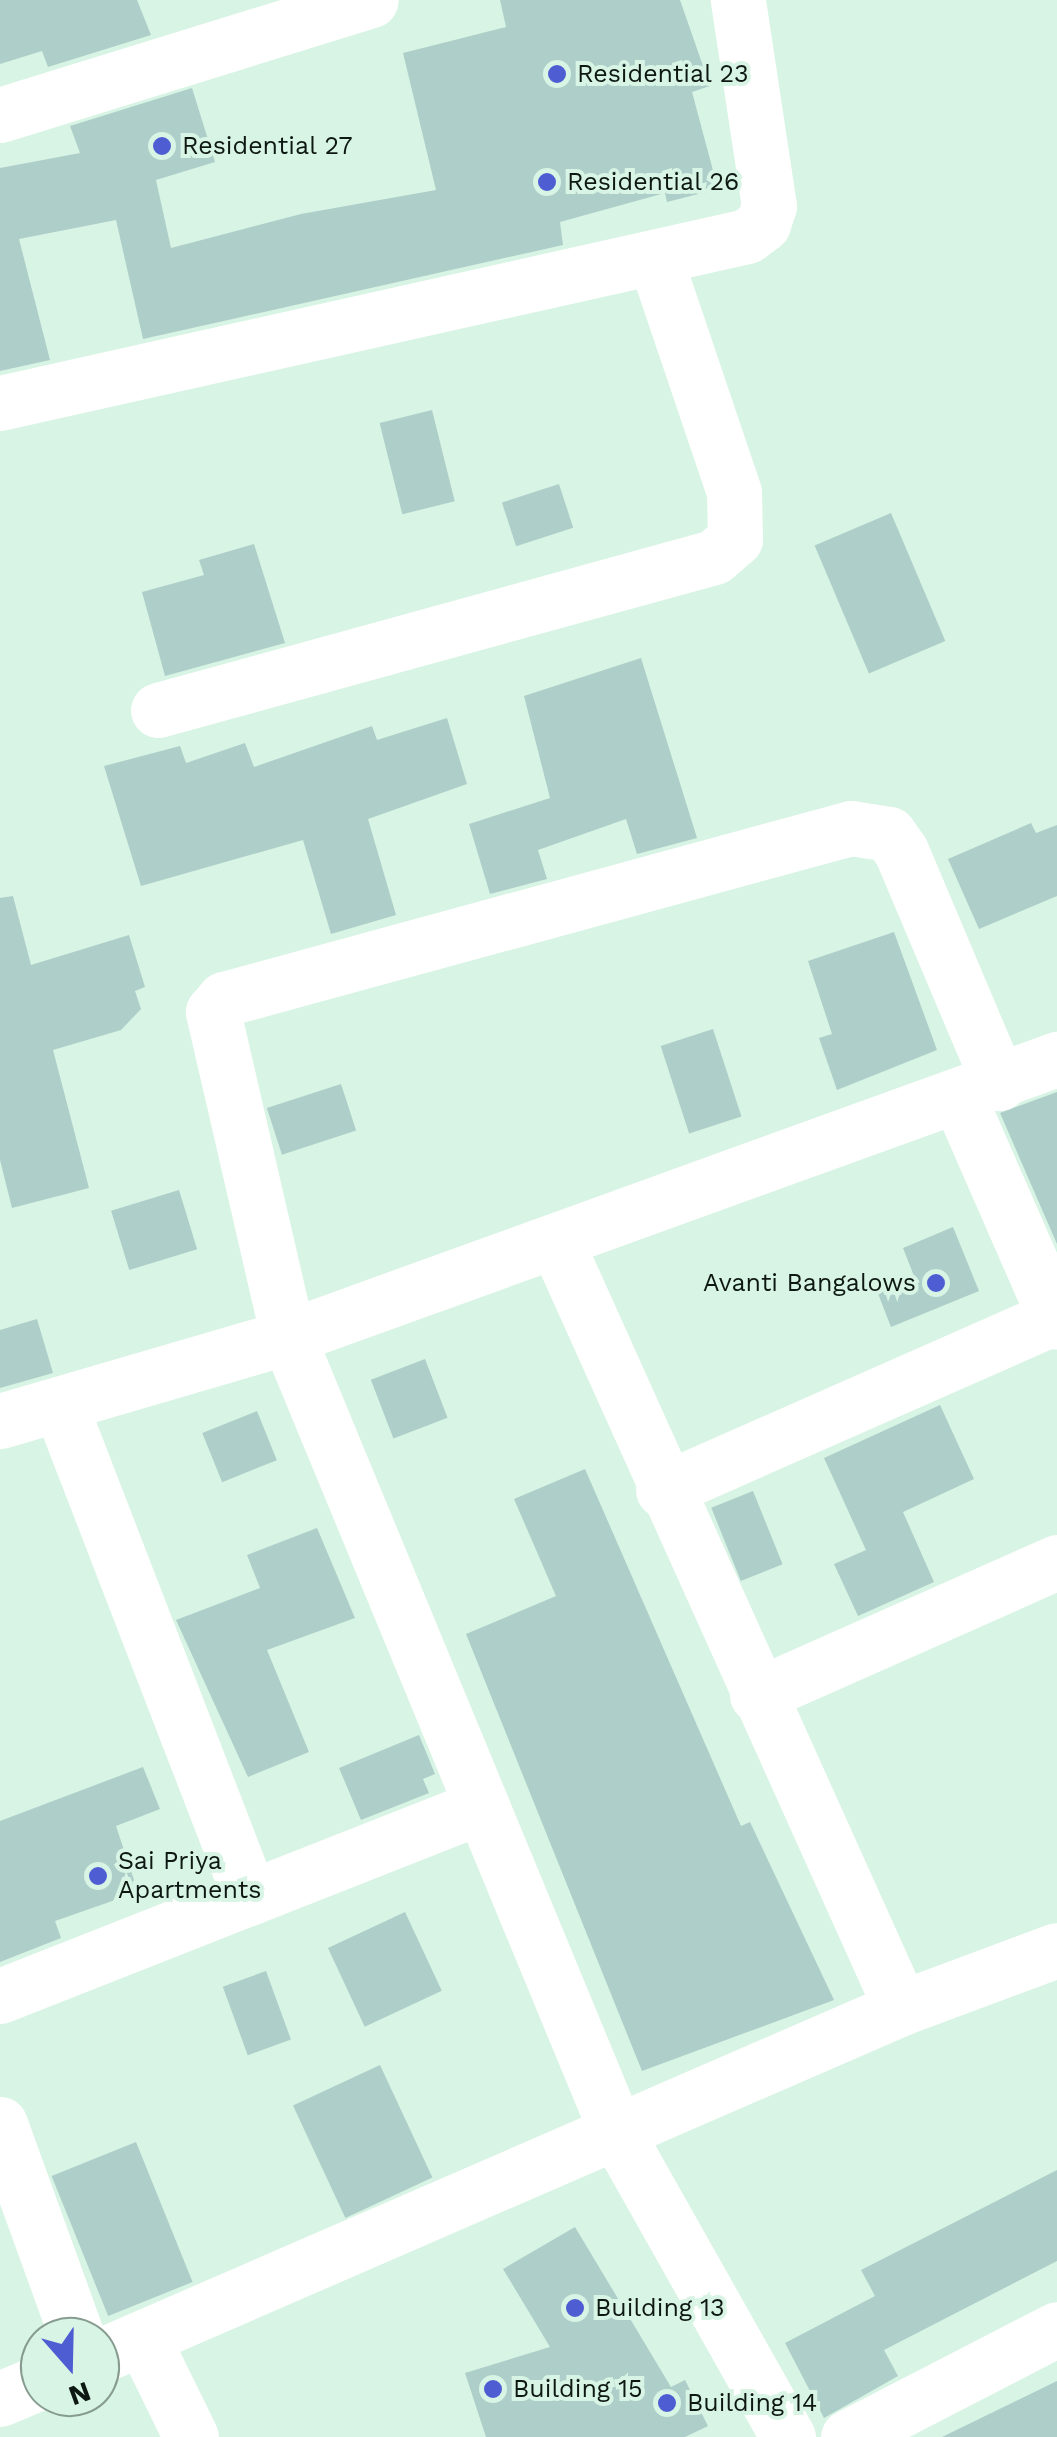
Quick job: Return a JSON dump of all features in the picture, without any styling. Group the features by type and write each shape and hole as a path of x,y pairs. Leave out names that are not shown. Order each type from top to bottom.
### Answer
{"street":[{"path":"0,115 372,0"},
{"path":"0,403 747,236 762,224 770,206 738,0"},
{"path":"158,710 714,557 735,539 734,492 656,258"},
{"path":"663,1490 1056,1320 901,851 889,834 851,828 224,999 212,1026 288,1337 617,2133 788,2437"},
{"path":"0,1421 288,1337 557,1244 1057,1059"},
{"path":"557,1244 663,1490 901,2008"},
{"path":"60,1405 250,1897"},
{"path":"757,1696 1057,1562"},
{"path":"0,1996 482,1806"},
{"path":"191,2437 121,2347 901,2008 1057,1950"},
{"path":"0,2124 69,2317"},
{"path":"848,2437 1057,2329"}],"building":[{"path":"0,0 137,0 151,35 48,67 42,51 0,64"},
{"path":"500,0 680,0 710,86 692,92 718,189 667,202 665,193 560,222 563,245 143,339 116,220 19,239 50,360 0,371 0,168 80,153 70,126 192,88 215,162 156,180 171,248 301,214 436,190 403,53 506,27"},
{"path":"432,410 455,501 402,514 380,423"},
{"path":"559,484 573,528 516,546 502,503"},
{"path":"891,513 945,641 869,673 815,545"},
{"path":"254,544 285,643 165,676 142,592 204,575 199,560"},
{"path":"641,658 697,838 637,854 626,819 538,850 547,879 490,894 469,824 550,798 524,696"},
{"path":"447,718 467,784 368,819 396,915 331,934 303,840 141,886 104,766 180,746 186,763 245,743 254,767 372,726 377,740"},
{"path":"1031,823 1036,833 1057,825 1057,896 979,929 948,859"},
{"path":"13,896 31,965 129,935 145,987 135,991 141,1009 121,1030 53,1050 89,1188 12,1208 0,1160 0,898"},
{"path":"894,932 937,1050 837,1090 819,1038 832,1034 808,961"},
{"path":"713,1029 741,1116 689,1133 661,1046"},
{"path":"341,1084 356,1131 282,1155 267,1108"},
{"path":"1057,1092 1057,1244 1000,1113"},
{"path":"179,1190 197,1249 129,1270 111,1211"},
{"name":"Avanti Bangalows","path":"953,1227 979,1291 891,1327 877,1291 914,1276 903,1248"},
{"path":"37,1319 53,1373 0,1388 0,1330"},
{"path":"425,1359 448,1418 393,1439 371,1380"},
{"path":"940,1405 974,1479 903,1512 934,1582 858,1616 834,1564 866,1550 824,1458"},
{"path":"257,1411 277,1460 222,1482 202,1433"},
{"path":"585,1469 741,1826 750,1822 834,2000 642,2071 466,1634 556,1596 514,1499"},
{"path":"753,1491 783,1564 741,1581 711,1508"},
{"path":"317,1528 355,1618 267,1650 309,1752 248,1777 176,1620 260,1588 247,1555"},
{"path":"419,1735 435,1774 423,1779 429,1793 361,1820 339,1768"},
{"path":"143,1767 160,1809 116,1826 138,1892 55,1921 61,1938 0,1962 0,1821"},
{"path":"405,1912 442,1991 365,2027 328,1948"},
{"path":"266,1971 291,2040 248,2055 223,1987"},
{"path":"380,2065 432,2177 345,2218 293,2106"},
{"path":"136,2142 193,2282 108,2316 52,2176"},
{"path":"1057,2170 1057,2261 884,2350 898,2376 824,2418 785,2343 875,2296 861,2270"},
{"path":"575,2227 671,2387 685,2380 708,2426 685,2437 486,2437 465,2373 550,2347 503,2269"},
{"path":"1057,2381 1057,2437 942,2437"}],"place":[{"name":"Residential 23","path":"557,74"},
{"name":"Residential 27","path":"162,146"},
{"name":"Residential 26","path":"547,182"},
{"name":"Avanti Bangalows","path":"936,1283"},
{"name":"Sai Priya Apartments","path":"98,1876"},
{"name":"Building 13","path":"575,2308"},
{"name":"Building 15","path":"493,2389"},
{"name":"Building 14","path":"667,2403"}]}
